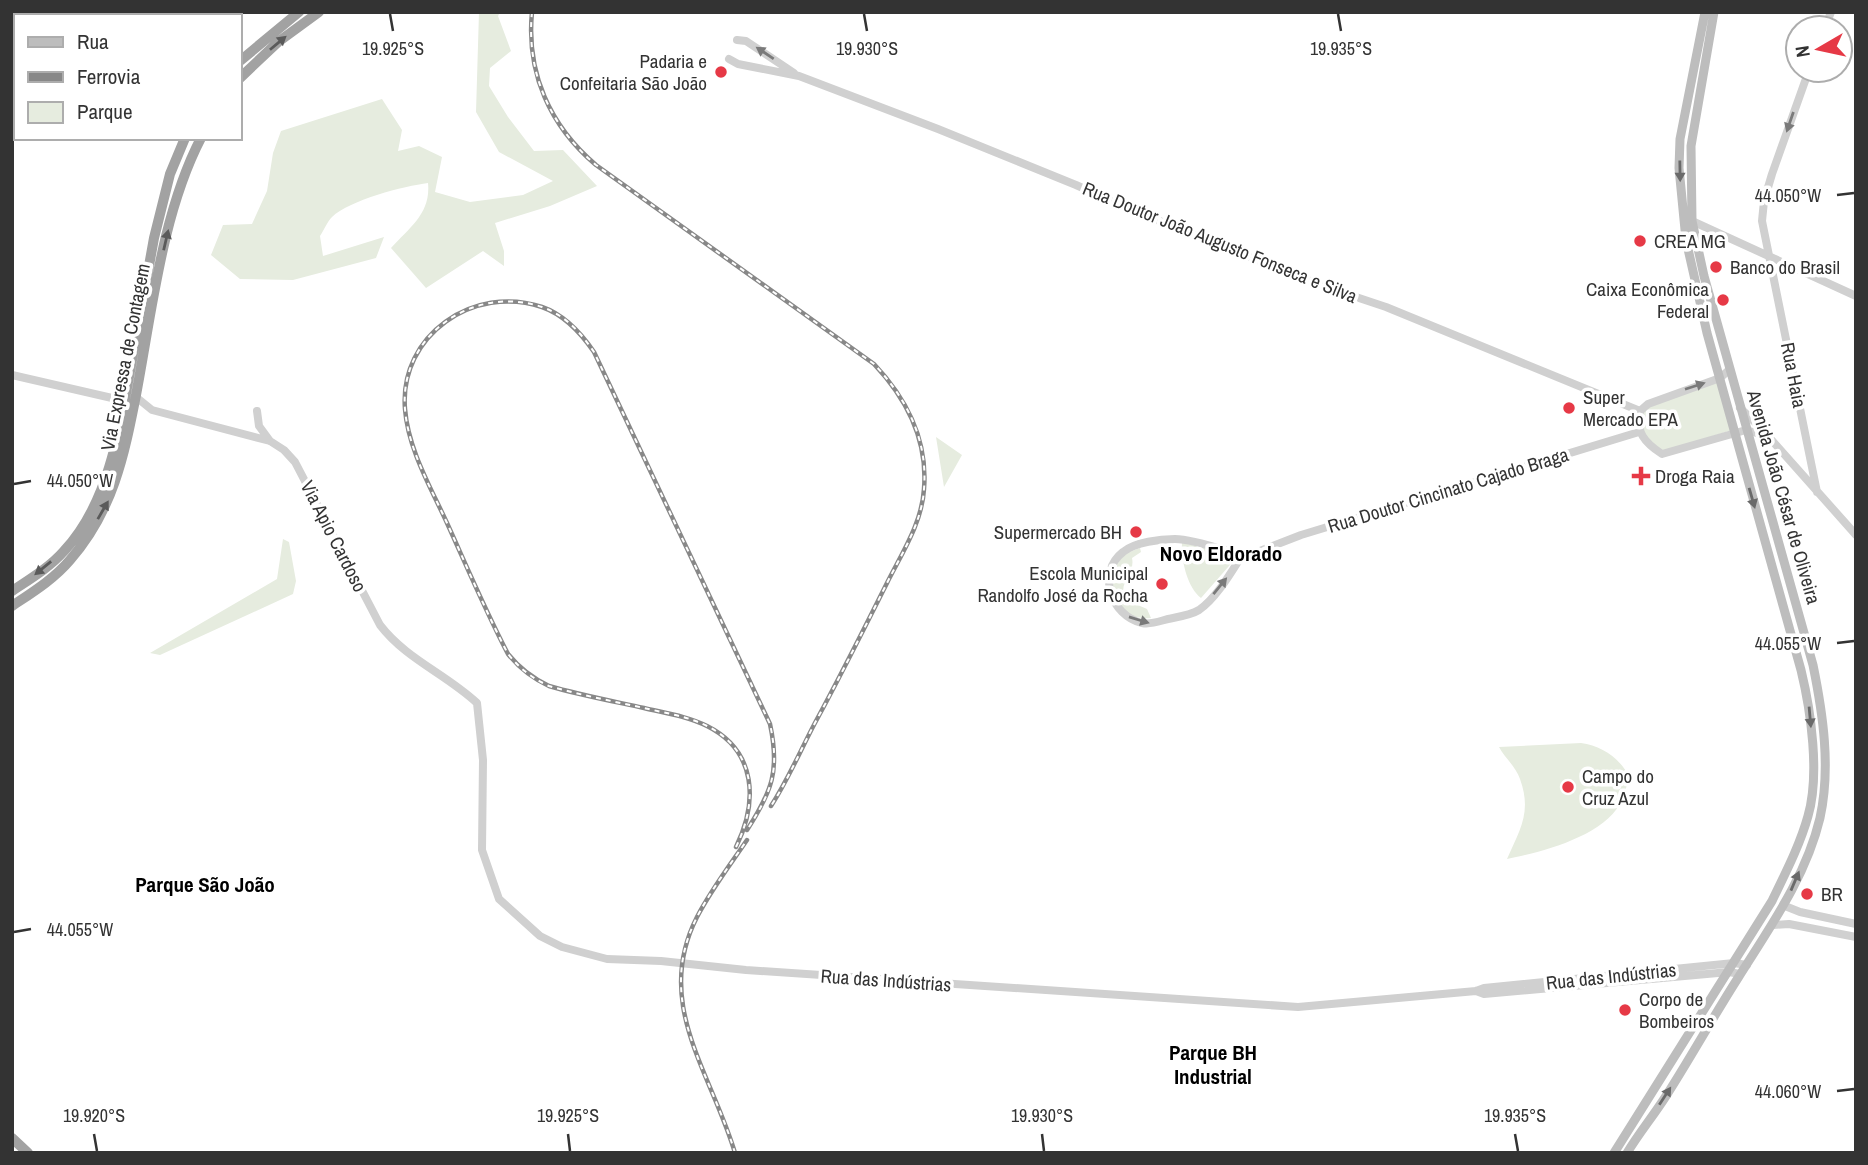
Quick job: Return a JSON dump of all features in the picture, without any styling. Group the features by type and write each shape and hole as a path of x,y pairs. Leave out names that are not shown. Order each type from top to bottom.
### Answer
{"highway":[{"path":"242,59 299,12"},
{"path":"242,76 278,42 319,12"},
{"name":"Via Expressa de Contagem","path":"12,606 60,571 94,527 110,499 125,453 132,413 130,399 154,238 170,174 185,140"},
{"name":"Via Expressa de Contagem","path":"12,592 63,553 78,535 100,494 130,399 181,179 200,140"},
{"path":"12,1138 27,1153"}],"main road":[{"name":"Avenida João César de Oliveira","path":"1614,1153 1772,901 1809,815 1812,746 1809,702 1693,277 1686,240 1679,168 1681,139 1705,12"},
{"name":"Avenida João César de Oliveira","path":"1627,1153 1666,1096 1785,906 1819,818 1824,791 1825,742 1813,665 1729,370 1692,220 1691,146 1714,12"}],"street":[{"name":"Rua Doutor João Augusto Fonseca e Silva","path":"737,40 746,41 799,76"},
{"name":"Rua Doutor João Augusto Fonseca e Silva","path":"729,59 738,64 799,76 975,144 1132,210 1472,341 1640,411"},
{"name":"Rua Haia","path":"1805,84 1763,201 1762,221 1817,492"},
{"path":"1692,220 1856,296"},
{"path":"1729,370 1720,377 1647,404 1640,411 1639,432 1648,444 1662,454 1746,430 1767,436"},
{"path":"12,375 130,399"},
{"name":"Via Apio Cardoso","path":"130,399 152,410 270,441 284,450 295,462 380,625 405,651 477,703 478,716"},
{"path":"1740,408 1855,533"},
{"name":"Via Apio Cardoso","path":"132,413 152,410"},
{"path":"257,411 259,426 270,441"},
{"name":"Rua Doutor Cincinato Cajado Braga","path":"1242,555 1639,432"},
{"path":"1176,538 1242,555 1207,602 1198,610 1185,615 1150,624 1142,623 1118,609 1110,595 1110,579 1114,565 1123,552 1132,547 1176,538"},
{"name":"Rua das Indústrias","path":"478,716 483,760 482,850 499,899 540,936 562,947 607,959 1298,1007 1476,991 1484,995 1746,965"},
{"path":"1785,906 1800,912 1856,924"},
{"path":"1773,925 1789,925 1856,937"},
{"name":"Rua das Indústrias","path":"1732,967 1741,974"}],"green space":[{"path":"479,12 500,12 498,16 511,51 490,68 489,86 508,117 534,151 563,150 597,186 550,206 495,223 504,251 504,266 483,251 426,288 391,248 423,211 428,183 405,187 351,205 332,217 320,236 323,256 384,237 376,258 293,280 240,279 211,255 223,225 252,224 267,191 273,153 281,131 382,99 402,130 398,151 419,146 442,157 435,192 470,202 523,195 553,181 499,152 476,112"},
{"path":"1717,380 1732,430 1662,452 1641,433 1643,409"},
{"path":"936,437 962,455 944,487"},
{"path":"283,539 289,542 296,581 293,594 160,655 150,653 277,579"},
{"path":"1182,542 1235,555 1236,558 1201,598 1186,573"},
{"path":"1140,548 1141,552 1132,558 1132,566 1123,591 1133,603 1147,609 1151,618 1141,618 1125,611 1115,597 1113,588 1115,570 1120,559"},
{"path":"1581,743 1610,754 1626,771 1630,778 1620,804 1611,816 1585,834 1553,847 1507,859 1523,820 1525,801 1518,775 1499,747"}],"railway":[{"path":"532,12 531,34 537,77 554,116 580,150 596,165 874,364 896,391 919,437 923,454 924,489 915,526 771,806"},
{"path":"736,847 748,813 750,796 744,763 736,749 724,737 707,726 684,717 549,686 527,673 508,654 421,468 405,409 406,382 414,359 428,338 446,322 467,310 491,303 516,302 542,307 572,325 594,352 770,724 774,755 772,780 763,804 747,830"},
{"path":"735,1153 691,1037 683,1008 681,979 685,949 697,917 747,840"}],"place":[{"name":"Padaria e Confeitaria São João","path":"721,72"},
{"name":"CREA MG","path":"1640,241"},
{"name":"Banco do Brasil","path":"1716,267"},
{"name":"Caixa Econômica Federal","path":"1723,300"},
{"name":"Super Mercado EPA","path":"1569,408"},
{"name":"Droga Raia","path":"1641,476"},
{"name":"Supermercado BH","path":"1136,532"},
{"name":"Escola Municipal Randolfo José da Rocha","path":"1162,584"},
{"name":"Campo do Cruz Azul","path":"1568,787"},
{"name":"BR","path":"1807,894"},
{"name":"Corpo de Bombeiros","path":"1625,1010"}],"district":[{"name":"Novo Eldorado","path":"1221,554"},
{"name":"Parque São João","path":"205,885"},
{"name":"Parque BH Industrial","path":"1213,1065"}]}
